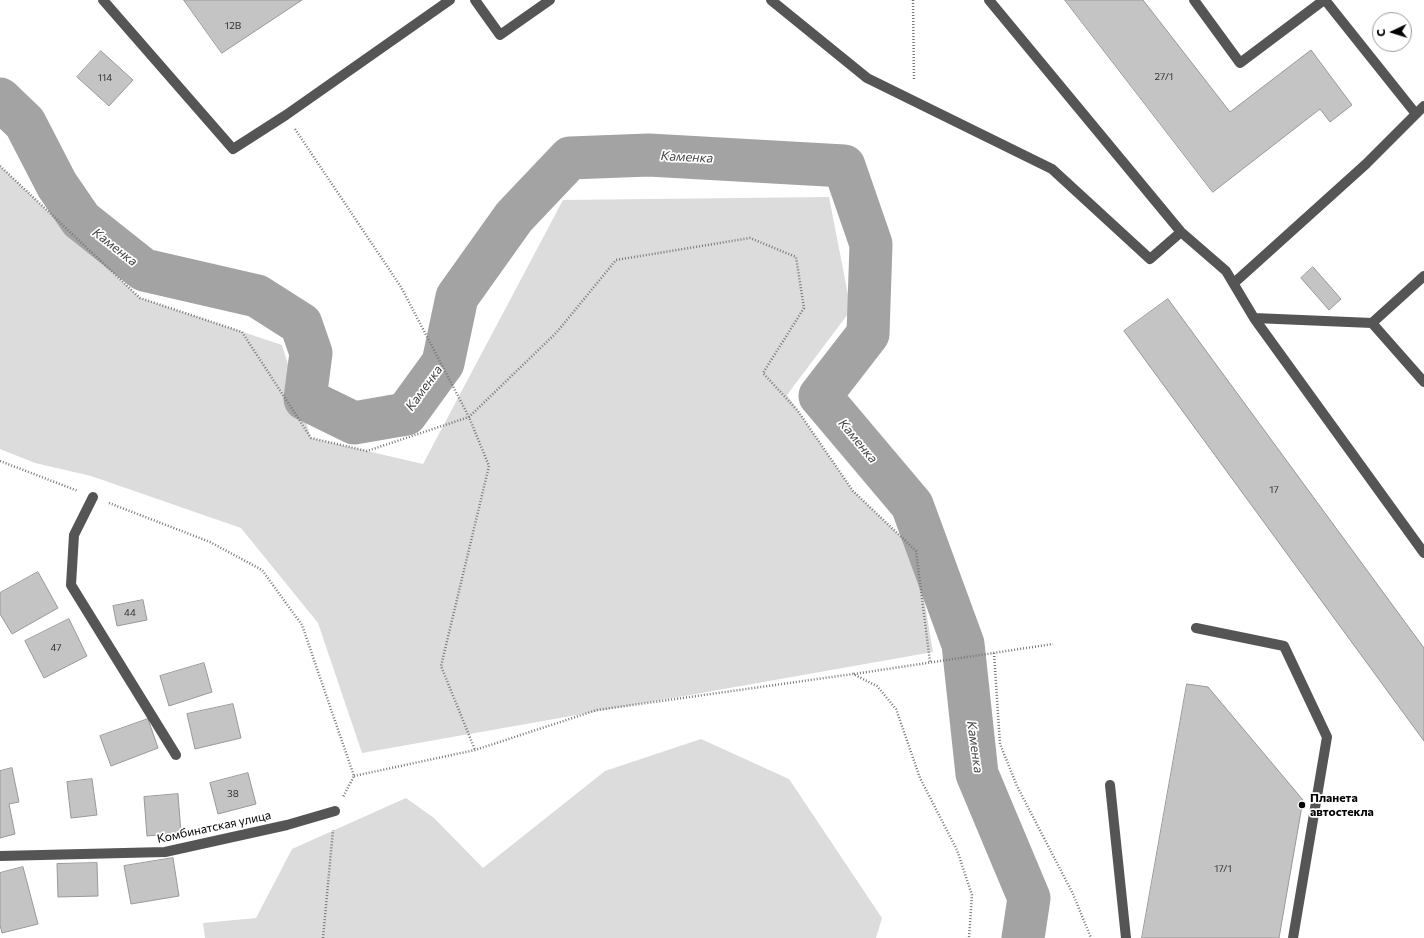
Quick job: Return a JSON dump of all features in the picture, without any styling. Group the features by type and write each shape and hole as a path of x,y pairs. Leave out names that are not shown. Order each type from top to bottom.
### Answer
{"street":[{"path":"103,0 233,149 286,115 450,0"},
{"path":"476,0 500,35 550,0"},
{"path":"771,0 867,78 1052,168 1150,260 1181,232"},
{"path":"989,0 1181,232 1226,271 1254,318 1424,553"},
{"path":"1194,0 1240,63 1324,0 1416,114"},
{"path":"1234,283 1366,164 1424,106"},
{"path":"1254,318 1372,323 1424,276"},
{"path":"1372,323 1424,382"},
{"path":"93,497 74,535 71,584 176,755"},
{"path":"1196,628 1284,646 1327,737 1293,938"},
{"path":"1110,785 1126,938"},
{"name":"Комбинатская улица","path":"0,856 165,852 287,825 335,811"}],"path":[{"path":"913,0 914,101"},
{"path":"286,115 401,287 469,417 489,466 441,666 475,750"},
{"path":"0,166 140,298 242,332 311,438 367,451 469,417 557,332 616,260 750,238 796,257 804,308 763,373 798,411 853,491 916,551 930,662"},
{"path":"0,461 210,542 262,570 302,625 354,776 335,811 323,938"},
{"path":"354,776 475,750 598,710 1053,644"},
{"path":"994,653 1000,744 1017,786 1074,894 1091,938"},
{"path":"853,674 877,686 896,709 920,778 958,850 972,895 969,938"}],"shaded area":[{"path":"0,166 140,298 282,345 311,438 423,464 563,200 829,197 851,310 787,395 853,491 916,551 933,652 362,753 318,623 241,528 91,476 35,463 0,449"},
{"path":"701,739 789,779 882,918 876,938 205,938 203,923 256,918 292,849 406,798 434,818 483,868 605,771"}],"building":[{"path":"184,0 302,0 222,53"},
{"path":"1065,0 1143,0 1230,112 1311,50 1352,105 1330,122 1320,109 1213,192"},
{"path":"101,51 133,80 109,106 77,77"},
{"path":"1313,267 1341,299 1329,310 1301,278"},
{"path":"1168,299 1424,648 1424,741 1124,331"},
{"path":"38,572 58,608 12,634 0,614 0,593"},
{"path":"143,600 147,620 117,626 113,606"},
{"path":"69,619 87,656 44,678 25,641"},
{"path":"204,663 212,692 169,706 160,676"},
{"path":"1187,684 1208,687 1303,800 1279,938 1142,938"},
{"path":"233,704 241,738 195,749 187,714"},
{"path":"148,719 158,748 111,766 100,736"},
{"path":"12,768 19,802 9,804 15,834 0,838 0,771"},
{"path":"248,773 256,804 218,814 210,783"},
{"path":"92,779 97,815 71,818 67,782"},
{"path":"178,794 181,833 147,836 144,797"},
{"path":"173,858 179,896 131,904 124,866"},
{"path":"97,863 98,896 58,897 57,864"},
{"path":"23,867 38,924 2,933 0,925 0,873"}],"waterway":[{"name":"Каменка","path":"0,99 25,123 57,185 81,220 144,270 257,296 301,324 311,353 305,399 354,423 406,414 443,363 457,297 514,217 570,158 649,155 844,166 871,244 868,334 820,396 912,505 963,644 977,774 1029,898 1023,938"}],"place":[{"name":"Планета автостекла","path":"1302,805"}]}
